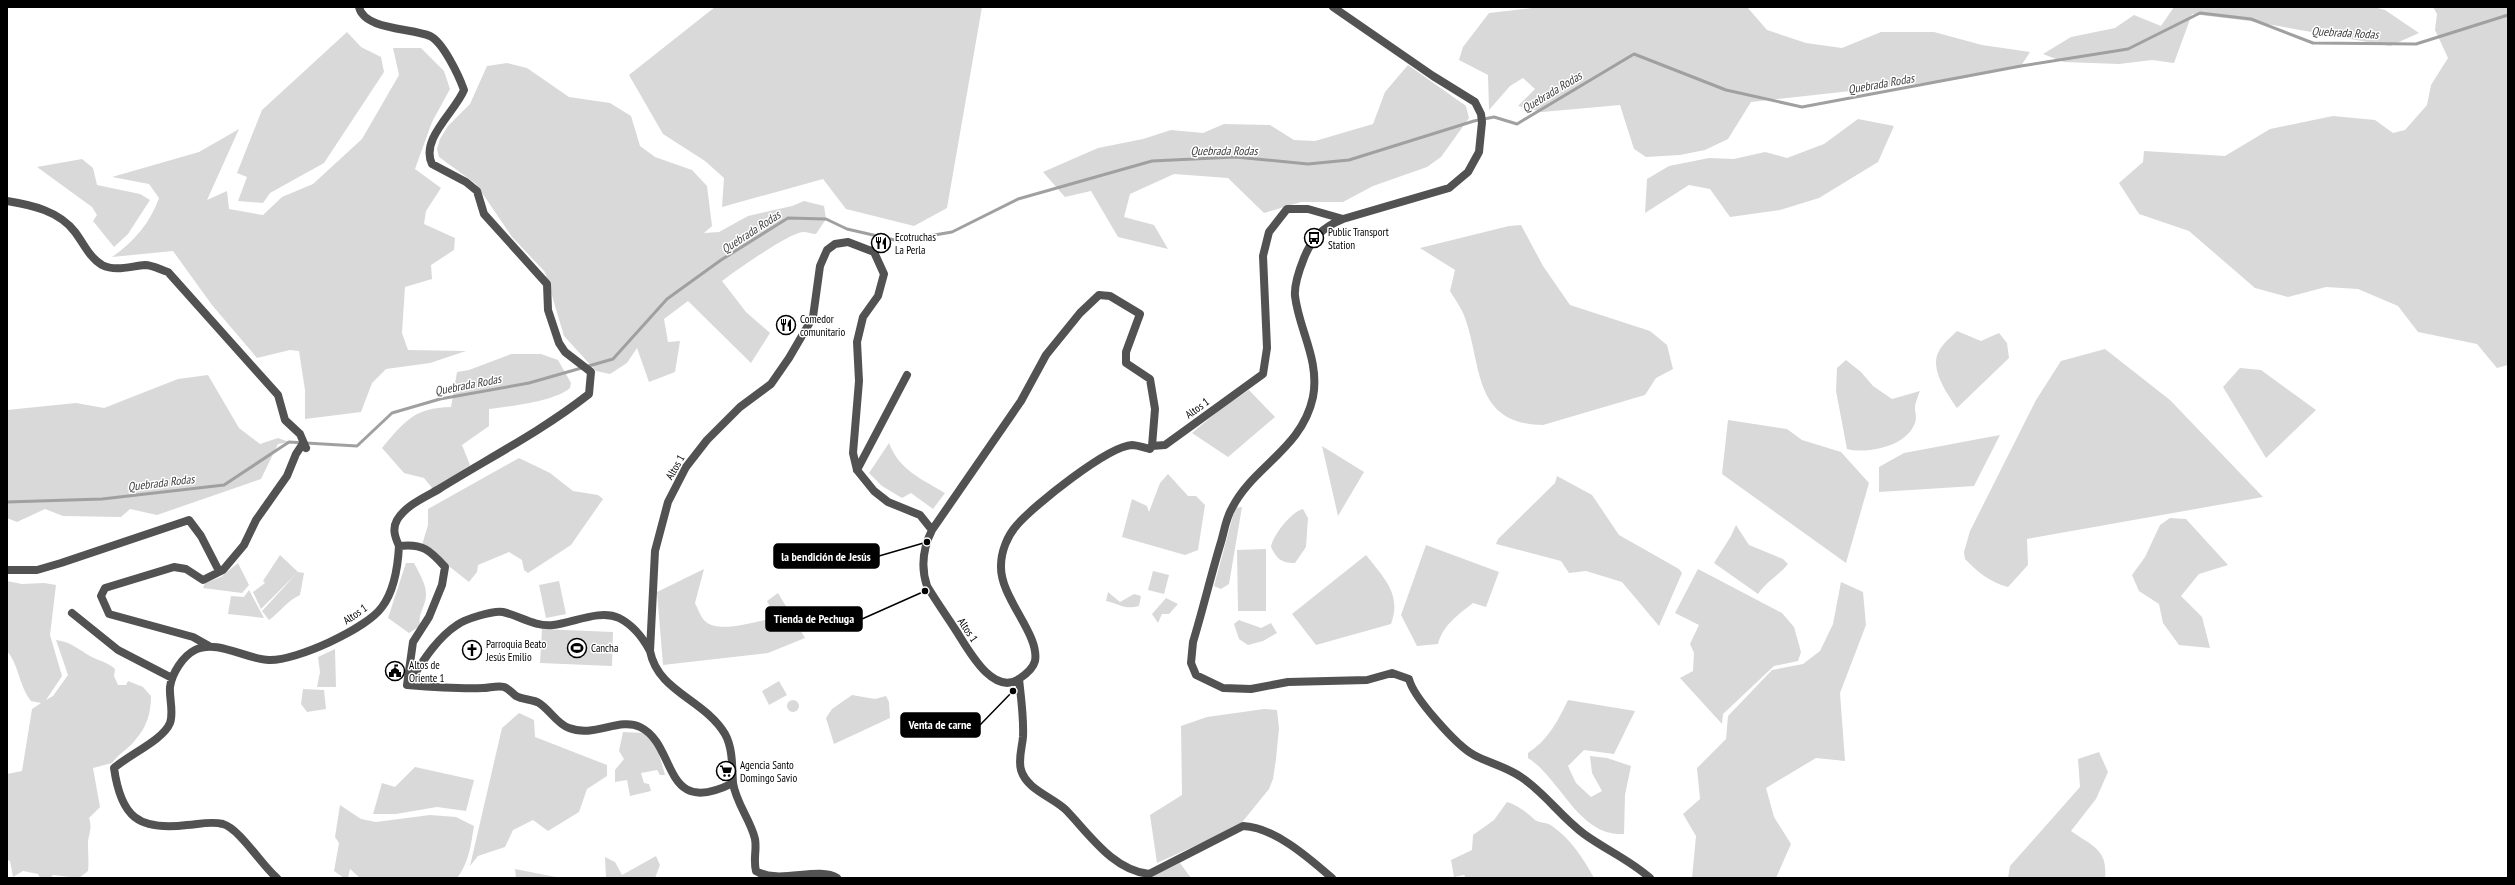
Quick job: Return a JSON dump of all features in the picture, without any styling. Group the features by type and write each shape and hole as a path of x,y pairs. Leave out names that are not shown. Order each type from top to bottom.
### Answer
{"street":[{"name":"Altos 1","path":"219,571 203,580 186,570 174,567 105,588 101,596 109,614 193,637 209,646 269,660 306,650 354,630 372,618 383,606 398,562 399,546 394,532 397,520 406,509 455,477 565,413 589,394 591,372 559,344 548,310 547,284 484,214 477,192 466,182 432,164 430,159 430,145 460,101 464,90 440,46 431,36 371,22 358,7"},
{"path":"1335,8 1433,76 1475,102 1481,114 1482,122 1479,152 1468,172 1449,188 1343,219 1327,226 1310,243 1301,265 1295,294 1299,315 1308,339 1315,379 1308,414 1287,448 1248,486 1232,508 1193,642 1191,663 1196,675 1223,688 1251,688 1288,682 1367,680 1392,672 1409,679 1412,690 1421,698 1428,713 1448,730 1462,747 1474,755 1519,776 1537,789 1584,834 1622,856 1650,878"},
{"path":"7,201 47,211 63,220 75,231 91,257 103,265 110,268 146,265 168,272 278,395 285,420 300,434 305,445 302,445 296,454 287,476 256,520 244,545 223,570 219,571 201,536 188,520 37,570 7,570"},
{"name":"Altos 1","path":"837,878 833,875 766,877 756,871 753,859 755,839 734,794 732,783 732,760 726,736 715,721 698,705 664,680 657,672 650,651 655,551 668,502 686,467 707,440 740,406 770,384 789,358 813,317 820,266 827,250 835,244 848,242 874,252 884,274 878,296 863,318 857,342 859,381 853,452 857,470 874,491 888,502 920,515 932,530 927,540 923,573 938,606 980,668 1001,682 1015,682 1026,674 1035,662 1034,644 1016,613 1000,568 1002,549 1016,525 1078,474 1106,455 1132,445 1150,449 1152,446 1165,445 1263,374 1267,348 1263,256 1269,232 1287,209 1308,209 1343,219"},
{"path":"932,530 1021,401 1046,355 1080,313 1099,295 1110,296 1140,314 1126,352 1126,363 1150,379 1155,409 1152,446"},
{"path":"857,470 907,375"},
{"path":"399,546 414,544 426,549 445,567 442,585 429,617 413,642 407,685"},
{"path":"407,685 431,649 457,624 478,616 502,611 528,621 552,625 606,615 619,618 642,638 650,651"},
{"path":"72,613 118,650 172,678"},
{"path":"209,646 188,656 172,678 171,719 165,732 114,768 118,791 122,803 132,816 151,826 173,827 206,822 225,825 243,839 275,877"},
{"path":"1020,679 1023,736 1020,758 1021,771 1035,788 1066,810 1083,831 1127,868 1137,873 1149,874 1243,826 1260,828 1270,833 1313,862 1332,878"},
{"path":"407,685 453,688 504,686 517,696 539,703 569,728 592,732 631,724 642,728 658,741 669,771 678,783 696,792 718,790 732,783"}],"shaded area":[{"path":"715,7 982,7 947,208 914,226 846,209 823,179 722,207 724,178 705,161 663,134 629,75"},
{"path":"1541,7 1747,7 1767,30 1806,43 1842,48 1881,32 1934,32 1982,45 2030,52 2021,66 1960,79 1751,102 1728,139 1705,150 1680,155 1646,157 1634,149 1620,105 1542,112 1518,106 1535,89 1523,78 1510,86 1489,110 1488,75 1459,60 1463,47 1489,13"},
{"path":"2174,7 2374,7 2385,10 2419,33 2390,46 2250,21 2192,14 2174,63 2152,60 2119,64 2064,62 2043,54 2071,37 2115,28 2134,15 2161,26"},
{"path":"2433,7 2508,7 2508,365 2497,368 2477,344 2418,332 2398,306 2358,289 2326,287 2288,297 2255,288 2189,231 2139,214 2119,183 2143,162 2144,151 2225,156 2270,129 2333,116 2375,120 2393,133 2405,130 2427,105 2431,85 2448,58 2435,30 2437,14"},
{"path":"347,32 361,47 381,57 384,72 324,163 270,193 263,203 238,201 247,177 237,173 262,110"},
{"path":"393,48 421,48 444,71 450,89 432,122 415,169 441,188 426,211 424,224 455,238 454,250 431,265 432,279 405,287 402,333 408,350 466,351 430,363 386,369 372,383 361,412 305,419 305,390 299,351 290,350 257,358 212,305 173,251 112,257 127,245 146,224 159,198 149,184 112,177 199,152 239,129 207,200 227,191 229,209 263,215 282,197 313,184 362,139 399,75"},
{"path":"507,63 527,68 569,97 610,103 631,116 640,146 655,157 692,170 707,186 712,226 704,233 719,232 748,216 792,206 804,201 824,206 826,219 816,234 803,232 786,239 762,253 722,281 746,312 770,333 751,363 688,301 664,319 668,342 680,341 675,372 649,382 637,348 627,363 610,374 596,371 564,336 545,272 512,237 476,184 439,157 437,149 440,139 448,126 470,104 487,66"},
{"path":"1408,65 1466,106 1469,118 1441,157 1427,167 1373,186 1343,202 1301,202 1264,213 1228,178 1174,174 1130,194 1124,217 1154,225 1168,249 1118,237 1091,191 1065,197 1043,172 1098,148 1143,139 1171,130 1203,133 1224,124 1270,125 1294,140 1315,141 1373,124 1385,92"},
{"path":"1858,119 1894,126 1878,162 1819,198 1780,210 1730,217 1710,189 1689,185 1645,213 1647,179 1669,166 1709,158 1734,159 1765,152 1787,158 1824,144"},
{"path":"82,159 93,168 97,185 140,194 150,200 128,234 114,247 93,221 97,215 92,207 37,167"},
{"path":"1521,225 1543,266 1570,305 1650,331 1667,345 1673,369 1656,378 1645,395 1543,425 1521,422 1504,415 1493,404 1485,390 1479,374 1465,317 1450,291 1455,270 1420,248 1509,226"},
{"path":"1957,331 1981,341 1999,333 2007,343 2009,358 1957,408 1941,382 1936,367 1936,360 1938,353 1946,341"},
{"path":"2105,349 2170,400 2263,497 2027,539 2028,565 2008,587 2001,585 1979,572 1965,559 1964,552 1970,531 2036,400 2061,361"},
{"path":"511,354 541,354 558,360 571,383 570,388 563,393 543,400 489,409 489,426 462,445 470,465 433,489 424,478 404,473 382,448 397,430 404,423 419,413 438,408 451,407 457,372 469,370"},
{"path":"1846,360 1861,372 1873,386 1892,399 1920,391 1915,407 1915,423 1908,434 1901,440 1874,450 1847,449 1836,391 1837,368"},
{"path":"2240,368 2261,370 2316,410 2266,458 2223,387"},
{"path":"208,375 239,428 260,444 278,438 289,442 278,444 261,479 157,515 130,509 121,517 63,516 45,509 17,522 7,518 7,410 76,403 104,408 178,379"},
{"path":"1249,390 1275,417 1228,457 1192,433 1223,407"},
{"path":"1728,420 1787,429 1802,440 1841,452 1869,483 1846,563 1722,474"},
{"path":"2000,435 1974,486 1879,492 1879,467 1904,453"},
{"path":"889,443 893,452 905,467 912,473 945,493 933,509 911,493 902,498 882,486 869,473"},
{"path":"1322,446 1364,472 1338,516"},
{"path":"519,458 550,473 573,491 598,495 603,499 571,545 528,573 524,570 522,560 509,552 478,565 477,572 469,582 422,545 428,525 428,509"},
{"path":"1168,474 1188,496 1196,496 1205,505 1198,550 1185,555 1122,537 1132,499 1147,506 1149,512 1160,483"},
{"path":"1557,476 1592,495 1619,535 1679,569 1682,573 1659,626 1622,582 1586,571 1569,573 1561,561 1496,544 1498,539 1555,483"},
{"path":"1242,507 1229,584 1221,589 1214,586 1235,508"},
{"path":"1303,509 1308,518 1306,547 1295,563 1280,560 1271,547 1272,542 1288,519"},
{"path":"2170,518 2186,519 2228,565 2199,574 2181,596 2202,617 2210,648 2179,645 2163,623 2159,604 2139,591 2132,575 2145,557 2160,525"},
{"path":"1736,525 1749,545 1783,559 1788,564 1758,594 1714,563"},
{"path":"1426,545 1499,572 1486,607 1473,603 1447,626 1440,637 1438,644 1417,646 1401,615"},
{"path":"1266,549 1266,611 1238,611 1237,550"},
{"path":"280,555 298,572 304,573 300,595 291,600 269,620 262,611 297,573 261,609 253,592 265,583 263,581"},
{"path":"1366,555 1385,579 1393,595 1394,613 1391,624 1316,645 1292,614"},
{"path":"238,563 249,585 242,593 203,588 205,583 221,577"},
{"path":"406,563 414,563 422,579 426,592 420,617 420,626 409,633 388,618"},
{"path":"704,569 695,603 701,616 706,622 721,627 730,627 776,618 767,601 778,593 805,638 768,653 663,665 657,592"},
{"path":"1698,569 1782,613 1794,627 1801,652 1798,661 1774,666 1723,714 1722,724 1680,678 1693,671 1694,653 1690,644 1699,625 1675,613"},
{"path":"1153,571 1169,575 1164,594 1148,590"},
{"path":"7,581 22,584 44,583 56,585 50,635 62,676 46,700 53,696 68,675 56,640 70,644 115,669 114,676 118,685 126,685 128,681 143,687 151,696 148,719 140,734 112,763 93,768 100,807 89,818 91,825 88,840 88,871 79,878 53,875 50,878 40,878 38,874 23,871 13,877 10,861 7,860 7,774 22,771 32,709 41,703 31,701 27,695 14,663 7,651"},
{"path":"559,581 566,614 546,618 539,585"},
{"path":"1841,582 1863,592 1866,625 1840,693 1845,761 1816,758 1766,788 1774,817 1791,844 1776,878 1692,878 1696,836 1683,814 1700,799 1697,768 1726,739 1728,716 1772,670 1803,664 1820,651 1833,624"},
{"path":"249,590 264,618 228,614 231,596 244,597"},
{"path":"1108,592 1120,602 1134,594 1141,596 1139,606 1126,607 1106,601"},
{"path":"1166,598 1178,604 1169,614 1162,614 1158,623 1152,614"},
{"path":"1239,620 1261,628 1271,623 1277,633 1263,641 1248,645 1239,639 1234,624"},
{"name":"Cancha","path":"542,629 613,632 612,666 540,663"},
{"path":"335,649 336,687 317,687 320,672 318,657"},
{"path":"779,681 787,695 769,705 762,691"},
{"path":"303,689 324,690 326,709 307,712 301,704"},
{"path":"852,695 875,699 886,696 889,702 890,718 834,744 826,718 832,709"},
{"path":"795,700 798,701 798,711 791,712 788,711 787,704 788,701"},
{"path":"1568,700 1635,711 1614,754 1584,750 1568,766 1576,783 1591,797 1602,791 1592,773 1590,756 1607,758 1631,766 1625,795 1624,834 1608,832 1595,826 1583,817 1540,767 1528,758 1528,753 1535,748 1552,730"},
{"path":"1264,709 1277,710 1279,728 1273,779 1269,789 1239,826 1157,863 1150,815 1182,795 1181,726 1207,717"},
{"path":"519,713 534,720 535,737 607,765 607,776 587,789 579,812 548,831 533,820 513,830 505,847 478,856 470,866 502,728"},
{"path":"623,732 644,733 657,747 665,775 660,775 657,770 641,773 644,783 649,784 651,791 630,796 627,780 615,782 615,770 624,759 619,751"},
{"path":"2099,752 2108,772 2096,799 2071,831 2092,845 2101,854 2104,861 2105,878 2008,878 2010,866 2080,787 2078,759"},
{"path":"415,767 474,780 466,811 437,807 396,814 373,814 382,783 395,787"},
{"path":"1507,802 1515,805 1535,820 1546,823 1559,831 1576,849 1594,878 1466,878 1464,875 1454,877 1451,860 1472,850 1473,835 1494,820"},
{"path":"340,805 361,819 376,822 430,815 456,817 474,826 469,853 461,872 457,878 360,878 350,869 348,878 344,878 334,871 339,843 335,837"},
{"path":"656,856 660,865 655,878 606,878 605,857 615,862 622,875"},
{"path":"1180,863 1191,878 1149,878"},
{"path":"515,869 561,878 516,878"}],"waterway":[{"name":"Quebrada Rodas","path":"7,502 102,499 224,485 289,442 357,446 392,413 440,399 529,383 613,359 667,299 721,260 788,218 826,219 847,229 899,241 952,232 1018,199 1152,161 1235,157 1308,164 1349,160 1474,121 1494,117 1517,124 1634,54 1726,90 1802,107 2021,66 2128,49 2200,13 2251,19 2313,43 2416,44 2508,15"}],"place":[{"name":"Public Transport Station","path":"1314,238"},
{"name":"Ecotruchas La Perla","path":"881,243"},
{"name":"Comedor comunitario","path":"786,325"},
{"name":"la bendición de Jesús","path":"927,542"},
{"name":"Tienda de Pechuga","path":"925,591"},
{"name":"Cancha","path":"577,648"},
{"name":"Parroquia Beato Jesús Emilio","path":"472,650"},
{"name":"Altos de Oriente 1","path":"395,671"},
{"name":"Venta de carne","path":"1013,691"},
{"name":"Agencia Santo Domingo Savio","path":"726,771"}]}
